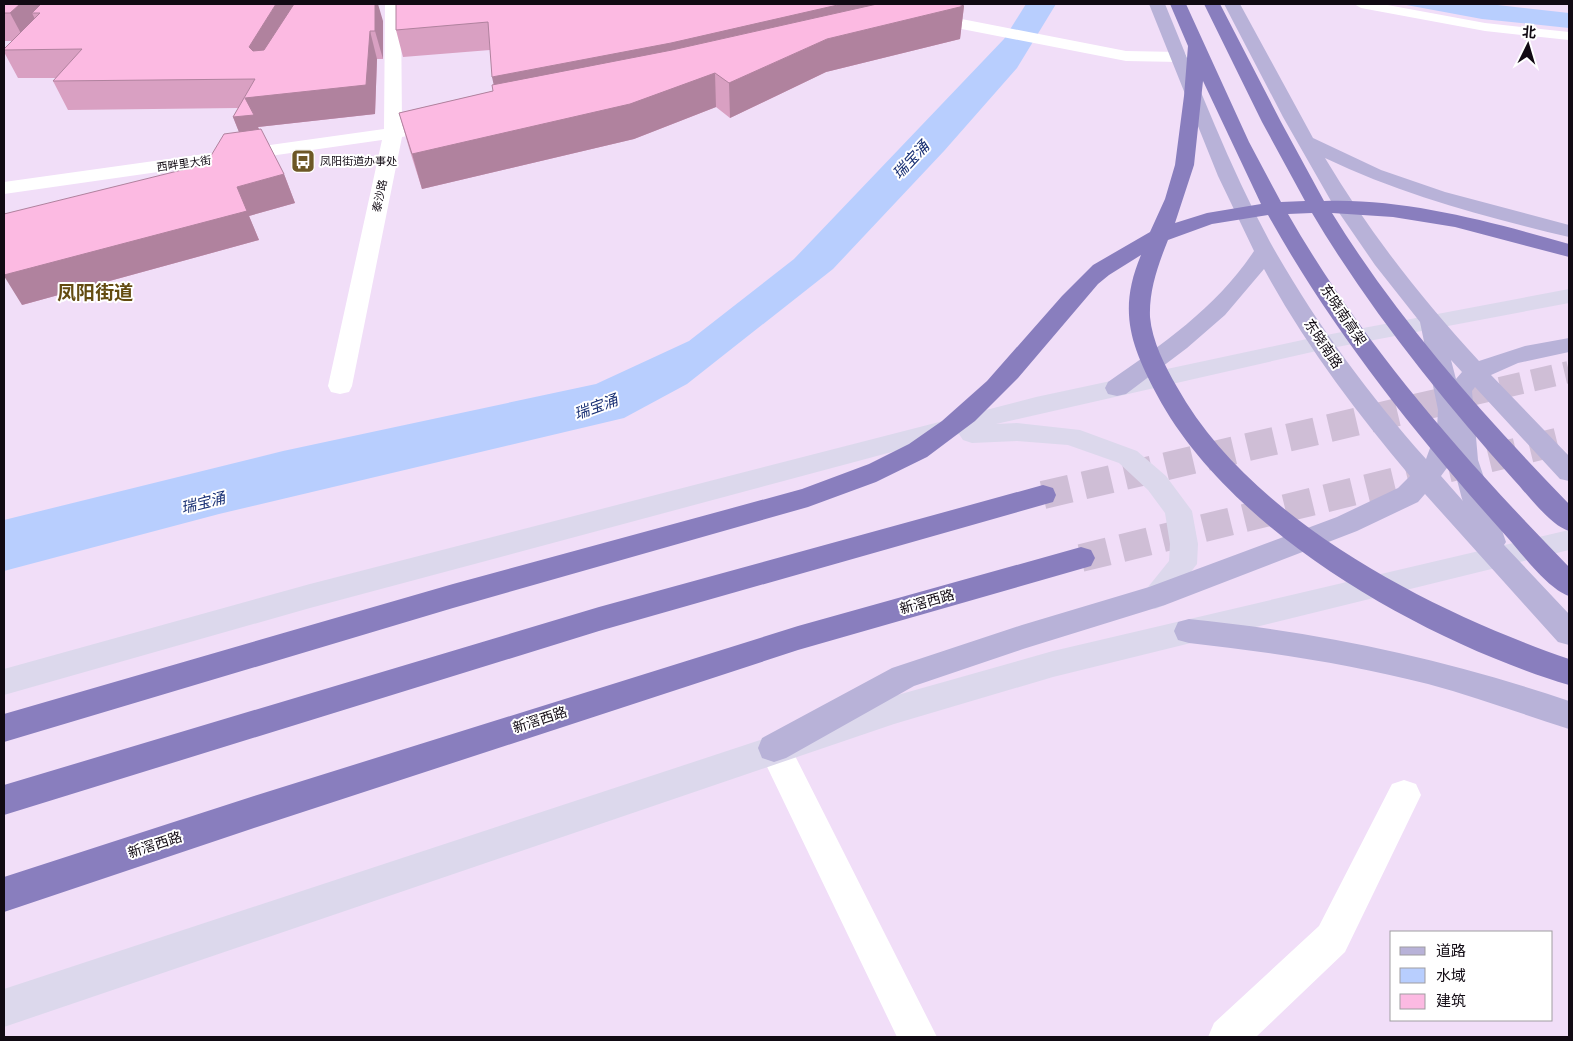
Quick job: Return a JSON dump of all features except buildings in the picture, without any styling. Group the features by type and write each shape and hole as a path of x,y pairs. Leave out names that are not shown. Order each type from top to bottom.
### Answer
{"highway":[{"name":"东晓南高架","path":"1178,4 1188,51 1303,257 1356,336 1469,478 1569,585"},
{"path":"1212,4 1310,193 1368,281 1444,382 1569,521"},
{"path":"1188,51 1186,161 1174,205 1147,263 1140,291 1139,319 1147,348 1161,384 1182,420 1221,466 1255,499 1319,550 1376,586 1446,622 1507,649 1569,672"},
{"path":"4,728 453,596 808,497 856,480 902,459 940,436 998,385 1053,320 1101,270 1124,254 1180,228 1215,218 1248,212 1333,206 1373,208 1429,215 1477,224 1569,251"},
{"path":"4,800 600,620 1043,495"},
{"name":"新滘西路","path":"4,895 263,809 798,638 1080,558"}],"main road":[{"name":"东晓南路","path":"1157,4 1188,51 1229,180 1265,250 1321,343 1426,477 1569,633"},
{"path":"1232,4 1307,142 1359,227 1431,322 1569,472"},
{"path":"1307,142 1374,174 1438,196 1569,231"},
{"path":"1116,388 1197,330 1218,311 1253,271 1265,250"},
{"path":"4,682 310,596 1036,405 1321,343 1569,296"},
{"path":"774,748 903,677 1022,637 1155,597 1347,524 1408,495 1438,462 1450,429 1450,410 1431,322"},
{"path":"1497,555 1476,499 1465,460 1460,390 1466,380 1517,356 1569,345"},
{"path":"910,438 1017,432 1071,436 1128,457 1157,483 1178,511 1184,544 1183,564 1155,597"},
{"path":"4,1008 774,748 894,710 1044,667 1497,555 1569,540"},
{"path":"1189,631 1249,636 1370,657 1478,684 1569,715"}],"street":[{"name":"泰沙路","path":"340,386 393,133 393,4"},
{"path":"911,21 936,19 1126,56 1188,51"},
{"name":"西畔里大街","path":"4,188 393,133 461,120"},
{"path":"774,748 917,1037"},
{"path":"1228,1037 1332,939 1404,795"}],"lane":[{"path":"1360,4 1485,27 1569,36"}],"water":[{"name":"瑞宝涌","path":"1026,4 1056,4 1017,68 944,151 833,269 687,384 624,418 219,514 4,571 4,520 283,451 596,384 689,341 794,259 1004,39"},
{"path":"1401,4 1489,4 1569,13 1569,28 1482,19"}],"tunnel":[{"path":"1436,403 1569,372"},
{"path":"1043,495 1441,402"},
{"path":"1081,558 1569,439"}],"place":[{"name":"凤阳街道办事处","path":"303,161"}],"district":[{"name":"凤阳街道","path":"95,293"}]}
